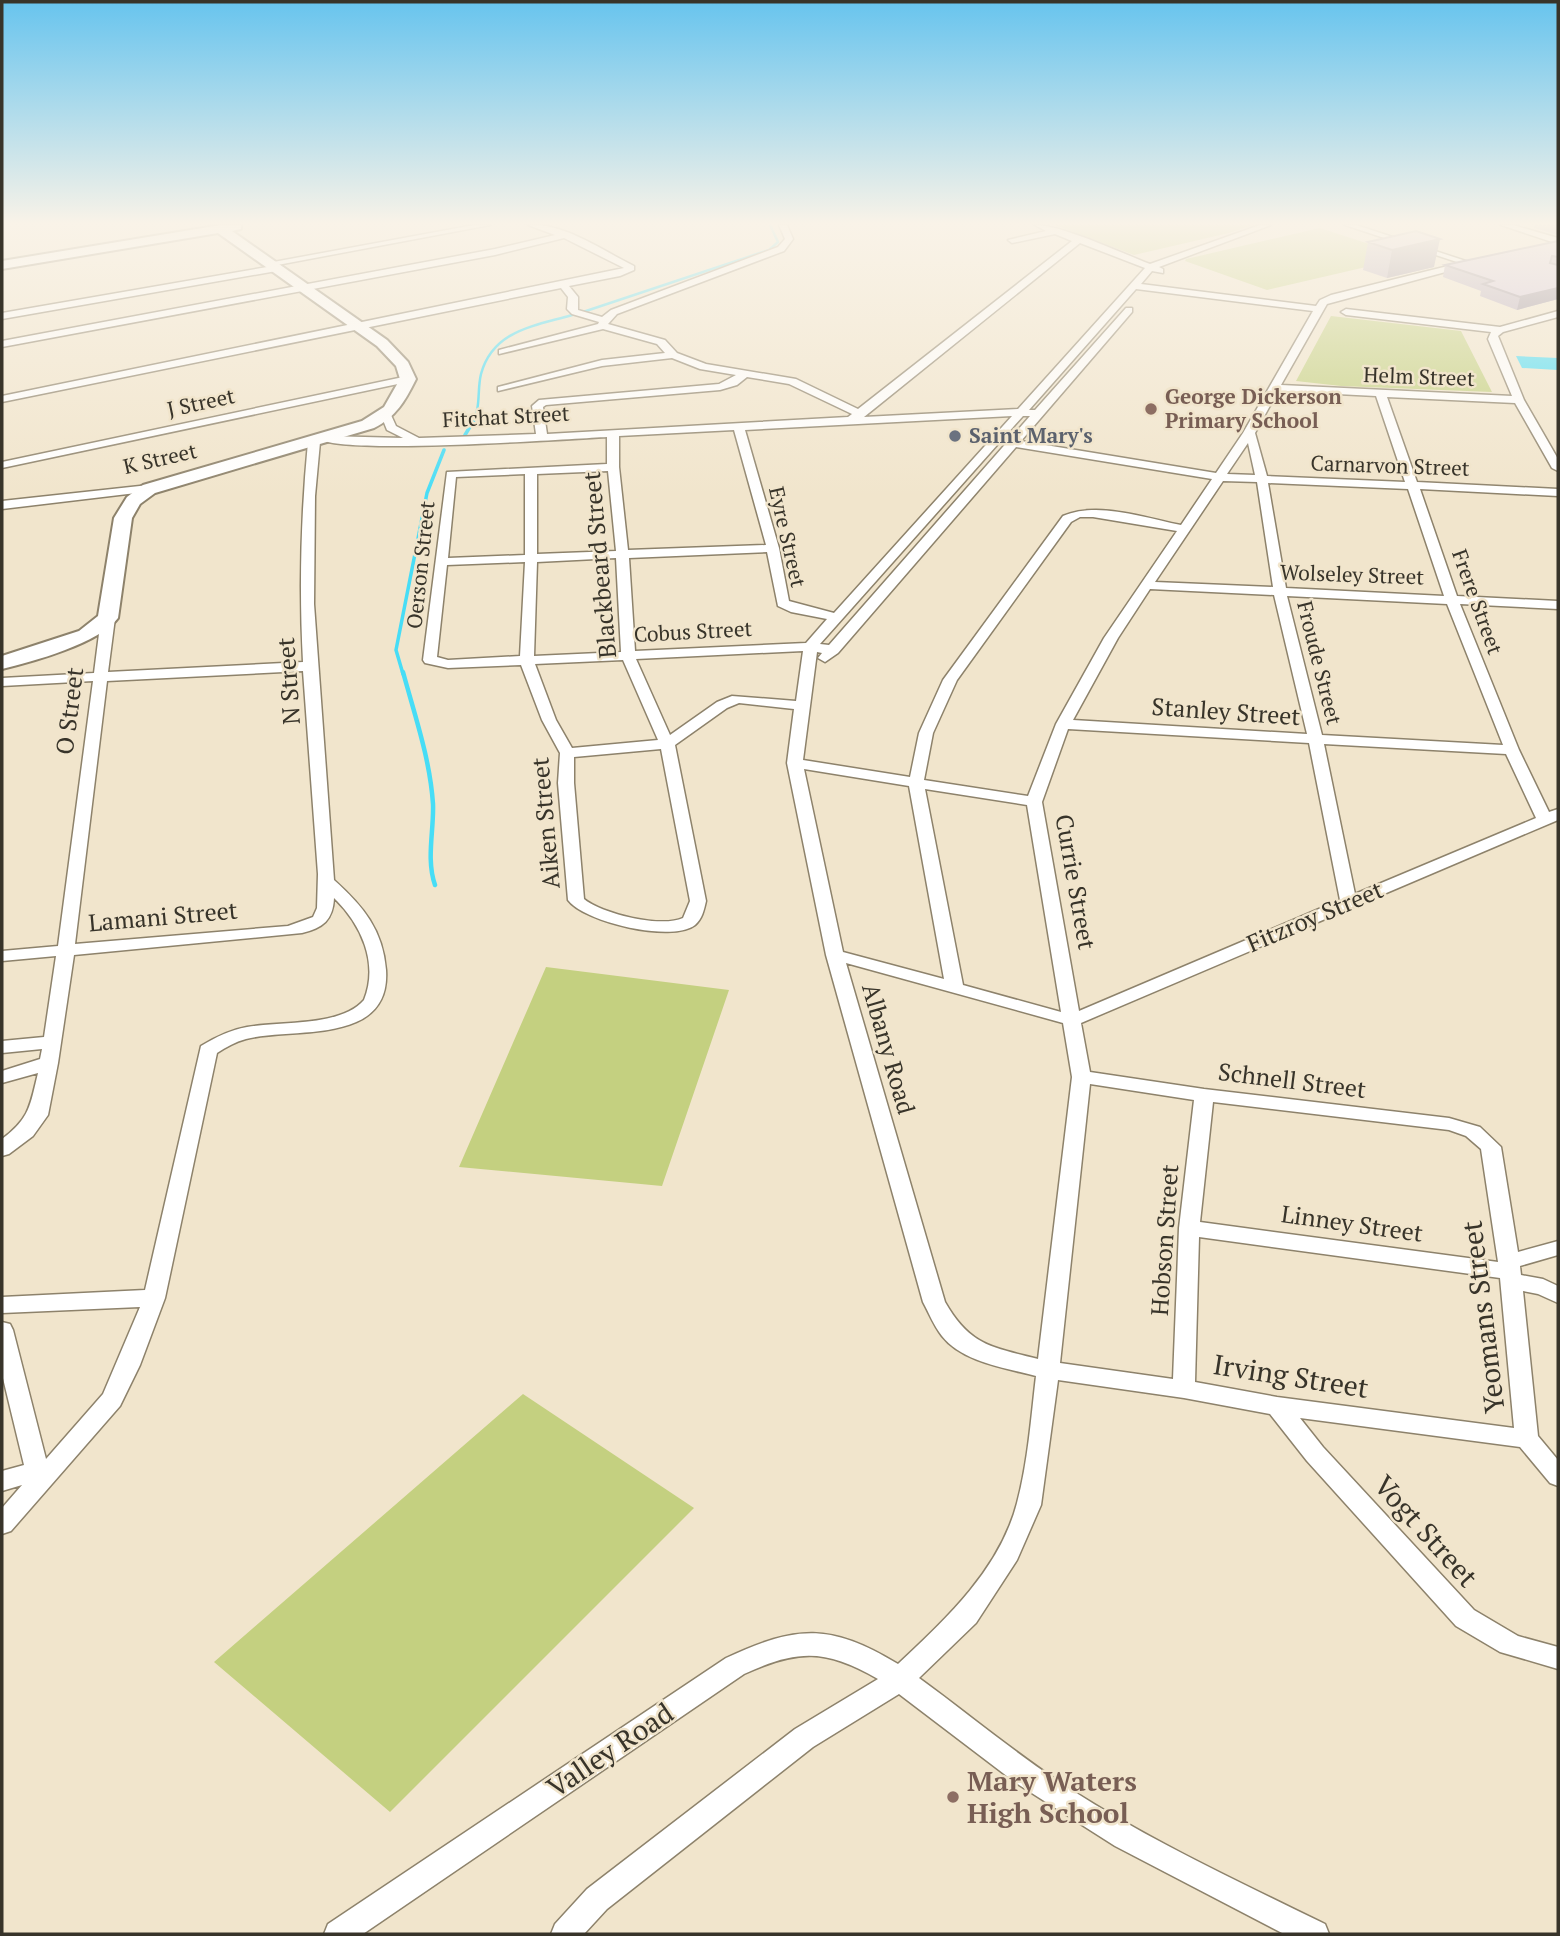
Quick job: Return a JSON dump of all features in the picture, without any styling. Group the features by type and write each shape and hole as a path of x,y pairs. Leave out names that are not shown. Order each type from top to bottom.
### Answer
{"street":[{"path":"2,344 158,315"},
{"path":"320,440 374,423 386,415 397,402 408,379 397,358 344,315"},
{"path":"2,399 412,315"},
{"path":"584,315 661,342 673,355 704,367 792,381 856,417 984,315"},
{"path":"503,352 604,323 611,315"},
{"path":"810,647 1108,315"},
{"path":"810,672 895,580 976,483 1124,315"},
{"name":"Currie Street","path":"1046,1370 1081,1077 1034,802 1063,724 1145,585 1186,529 1249,433 1315,315"},
{"path":"1375,315 1500,330"},
{"path":"1553,315 1500,330 1493,335 1493,339 1519,400 1558,468"},
{"path":"1083,342 1099,344"},
{"path":"502,389 601,363 673,355"},
{"path":"542,438 537,406 543,402 720,387 733,383 747,373"},
{"path":"1054,375 1071,377"},
{"name":"J Street","path":"2,465 408,379"},
{"name":"Helm Street","path":"1276,388 1519,400"},
{"name":"Frere Street","path":"1381,395 1452,600 1512,750 1552,817"},
{"name":"Fitchat Street","path":"320,440 424,443 856,417 1019,412 1039,414"},
{"path":"386,415 391,428 403,437 424,443"},
{"name":"Eyre Street","path":"739,426 773,548 783,603 796,609 835,617"},
{"name":"Blackbeard Street","path":"613,433 613,467 622,553 628,656 667,744 698,901 694,916 681,925"},
{"name":"Froude Street","path":"1249,433 1262,480 1280,593 1317,740 1349,903"},
{"name":"K Street","path":"2,505 149,489 320,440"},
{"name":"N Street","path":"320,440 309,478 306,590 326,881 324,916"},
{"name":"Carnarvon Street","path":"1014,443 1220,477 1558,492"},
{"path":"531,470 613,467"},
{"name":"Oerson Street","path":"430,660 451,474 531,470"},
{"name":"Aiken Street","path":"531,470 527,661 566,753 572,874 576,901 581,907 595,912 644,925 670,928 681,925"},
{"path":"959,480 976,483"},
{"name":"O Street","path":"2,1149 26,1131 38,1115 49,1063 66,950 99,678 123,518 133,501 149,489"},
{"path":"954,986 915,784 926,733 950,680 1067,519 1078,514 1093,513 1186,529"},
{"path":"440,562 773,548"},
{"path":"874,576 895,580"},
{"name":"Wolseley Street","path":"1145,585 1558,605"},
{"path":"2,663 86,635 108,618"},
{"name":"Cobus Street","path":"430,660 448,664 810,647 833,650"},
{"name":"Albany Road","path":"810,647 810,672 802,706 795,763 835,955 934,1302 950,1331 968,1345 991,1355 1046,1370"},
{"path":"2,682 311,666"},
{"path":"566,753 667,744 722,705 737,699 802,706"},
{"name":"Stanley Street","path":"1063,724 1512,750"},
{"path":"795,763 1034,802"},
{"name":"Fitzroy Street","path":"1072,1020 1552,817"},
{"path":"2,1524 38,1475 86,1432 111,1400 130,1365 154,1298 208,1050 225,1039 240,1034 344,1019 366,1009 371,1002 378,984 373,936 362,915 326,881"},
{"name":"Lamani Street","path":"2,956 288,931 308,928 319,923 324,916"},
{"path":"835,955 954,986 1030,1011 1072,1020"},
{"path":"2,1046 52,1042"},
{"path":"2,1077 49,1063"},
{"name":"Schnell Street","path":"1081,1077 1204,1095 1449,1124 1481,1135 1491,1147"},
{"name":"Hobson Street","path":"1184,1389 1189,1228 1204,1095"},
{"name":"Yeomans Street","path":"1491,1147 1509,1272 1527,1439"},
{"name":"Linney Street","path":"1189,1228 1509,1272 1558,1295"},
{"path":"1509,1272 1558,1248"},
{"path":"2,1305 154,1298"},
{"path":"2,1330 38,1475"},
{"path":"565,1934 597,1899 804,1738 901,1679 967,1615 1005,1560 1029,1505 1040,1443 1046,1370"},
{"name":"Irving Street","path":"1046,1370 1184,1389 1277,1406 1527,1439"},
{"name":"Vogt Street","path":"1277,1406 1315,1454 1465,1618 1487,1635 1516,1649 1558,1658"},
{"path":"1527,1439 1558,1476"},
{"path":"2,1481 38,1475"},
{"name":"Valley Road","path":"338,1934 735,1666 773,1648 805,1642 836,1647 901,1679 1001,1757 1065,1801 1177,1865 1315,1934"}],"green space":[{"path":"1331,316 1461,331 1492,392 1341,386 1296,381"},
{"path":"546,967 729,990 662,1186 459,1167"},
{"path":"523,1394 694,1508 390,1812 214,1662"}],"water":[{"path":"1516,356 1558,358 1558,370 1522,368"}],"waterway":[{"path":"473,421 481,374 495,348 517,332 571,315"},
{"path":"465,435 473,421"},
{"path":"403,674 396,650 427,493 444,450"},
{"path":"403,672 429,771 433,804 431,865 435,885"}],"place":[{"name":"George Dickerson Primary School","path":"1151,409"},
{"name":"Saint Mary's","path":"955,436"},
{"name":"Mary Waters High School","path":"953,1797"}]}
